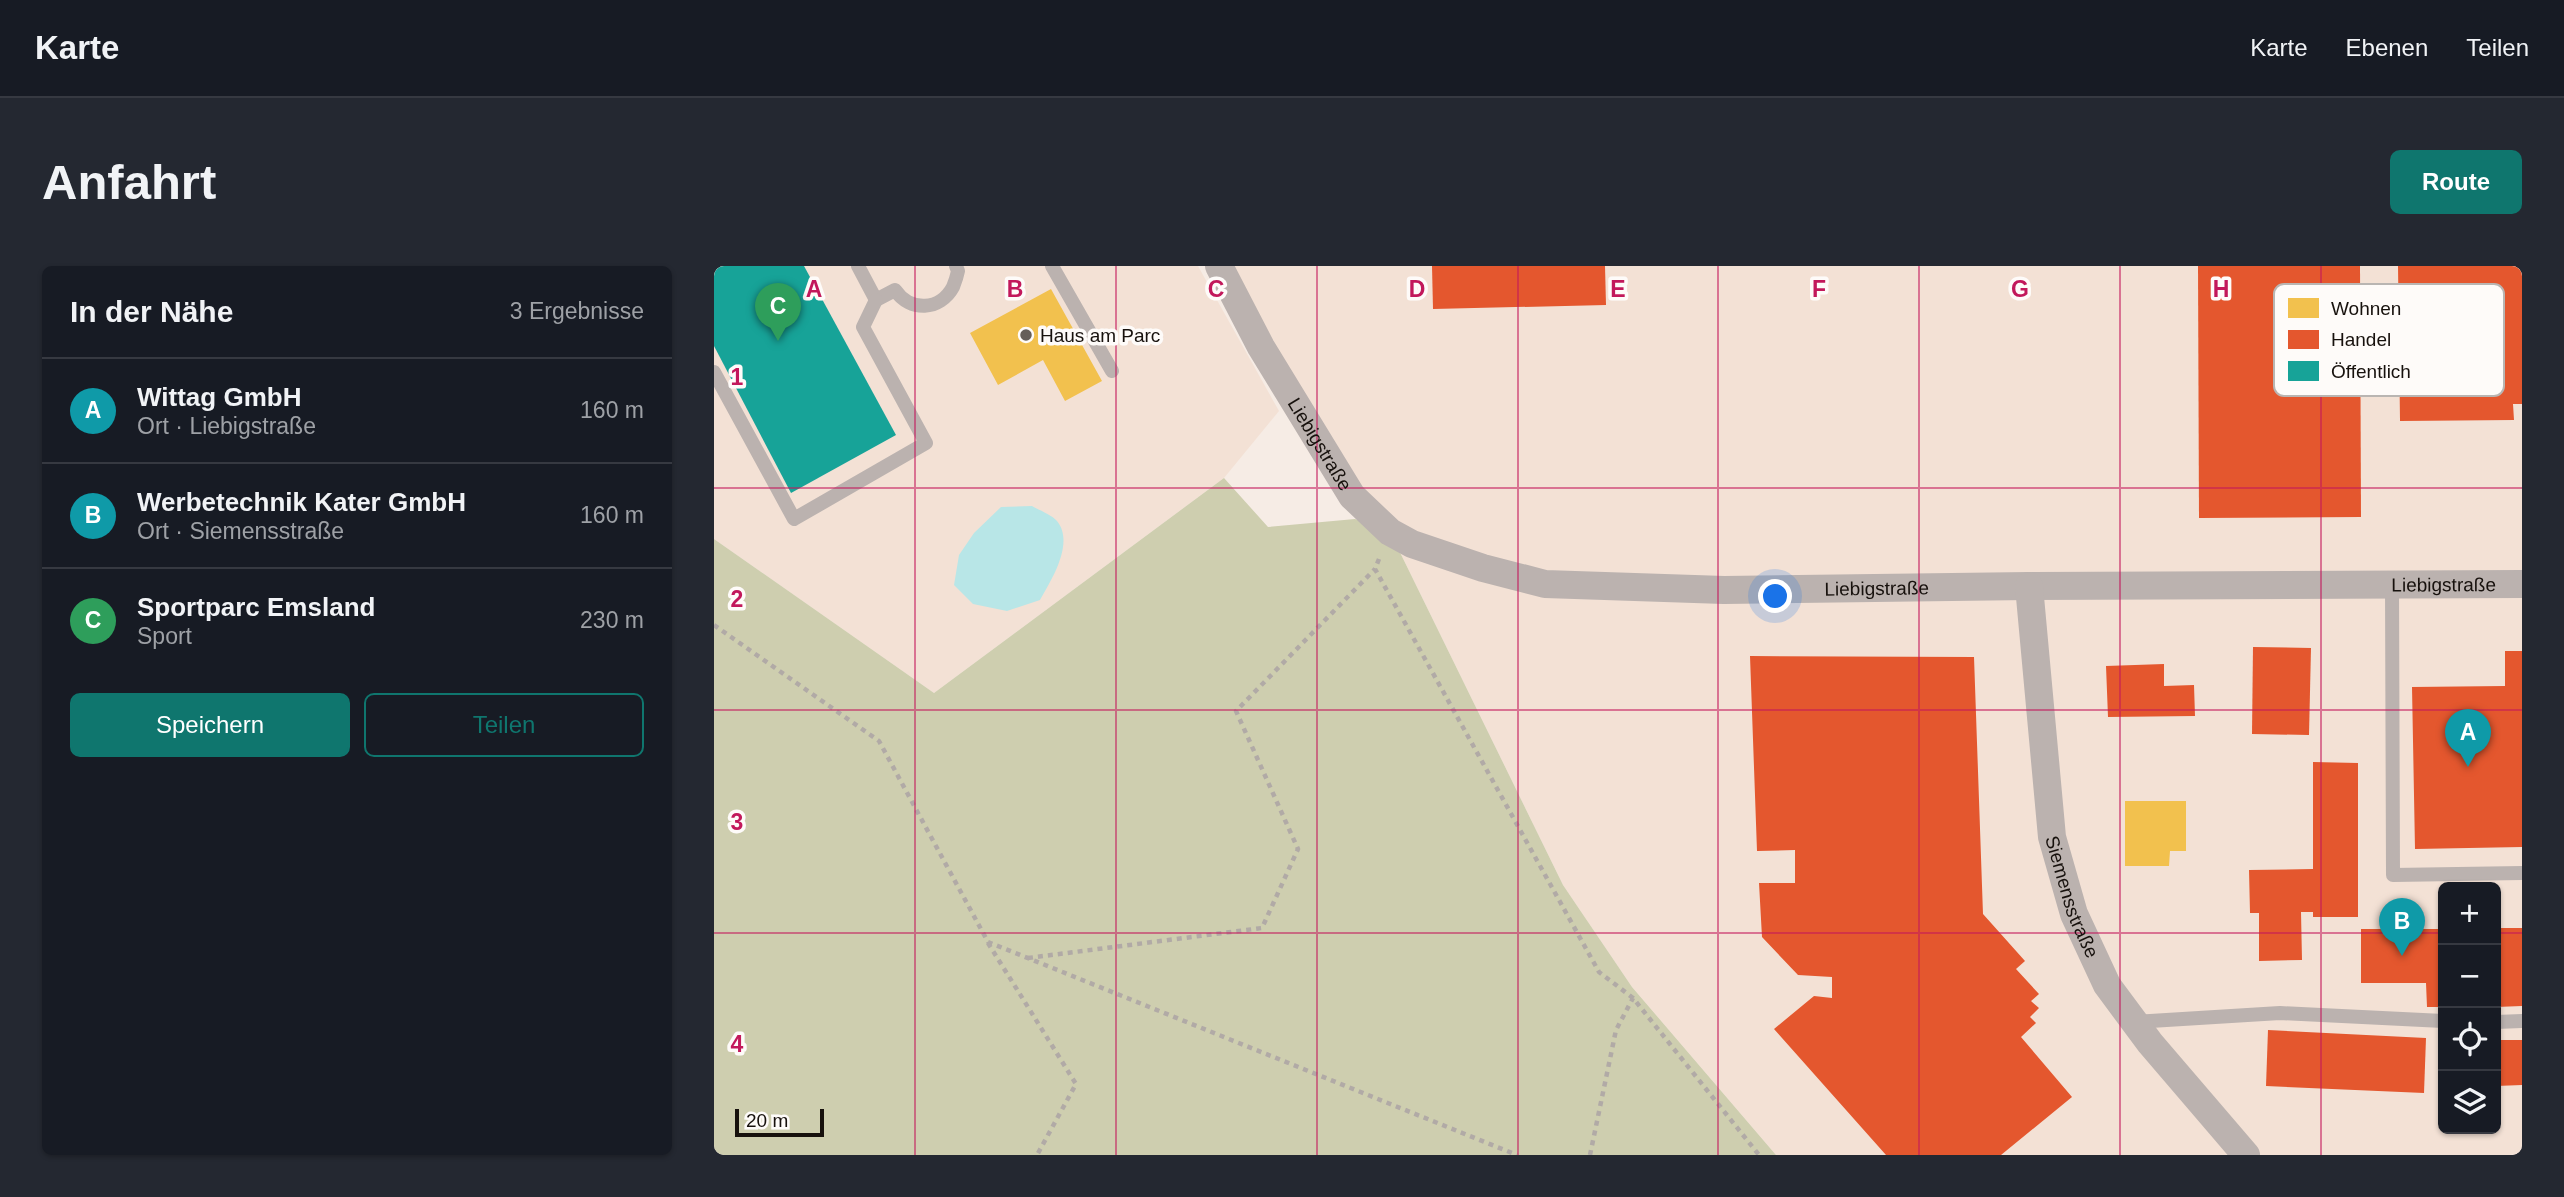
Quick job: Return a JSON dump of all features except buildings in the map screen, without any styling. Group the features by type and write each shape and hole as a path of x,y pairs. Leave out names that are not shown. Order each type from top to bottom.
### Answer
{"street":[{"name":"Liebigstraße","path":"1219,266 1261,347 1352,496 1390,532 1412,544 1483,568 1545,584 1724,590 2522,584"},
{"name":"Siemensstraße","path":"2029,586 2052,837 2074,914 2107,985 2134,1022 2246,1155"}],"lane":[{"path":"858,266 876,300"},
{"path":"714,372 794,519 926,443 863,327 876,300 895,290 902,301 920,308 939,302 953,288 958,271 956,266"},
{"path":"1052,266 1112,370"},
{"path":"2392,585 2393,875 2522,873"},
{"path":"2134,1022 2280,1013 2438,1021"},
{"path":"2501,1022 2522,1021"}],"path":[{"path":"1027,958 1262,928 1298,849 1236,711 1375,569 1390,532"},
{"path":"1375,569 1599,972 1633,998 1759,1155"},
{"path":"714,625 879,741 988,942 1076,1084 1037,1155"},
{"path":"988,942 1517,1155"},
{"path":"1590,1155 1616,1030 1633,998"}],"shaded area":[{"path":"714,266 1198,266 1279,411 1224,478 934,693 714,539"},
{"path":"1232,266 2522,266 2522,1155 1776,1155 1632,987 1563,885 1390,532 1352,496"}],"green space":[{"path":"1224,478 1268,527 1355,519 1390,532 1563,885 1632,987 1776,1155 714,1155 714,539 934,693"}],"water":[{"path":"1032,506 1057,521 1063,540 1059,562 1040,600 1007,611 973,604 954,585 959,555 974,533 1001,507"}],"place":[{"name":"Haus am Parc","path":"1026,335"},
{"name":"Sportparc Emsland","path":"778,341"},
{"name":"Wittag GmbH","path":"2468,767"},
{"name":"Werbetechnik Kater GmbH","path":"2402,956"}]}
